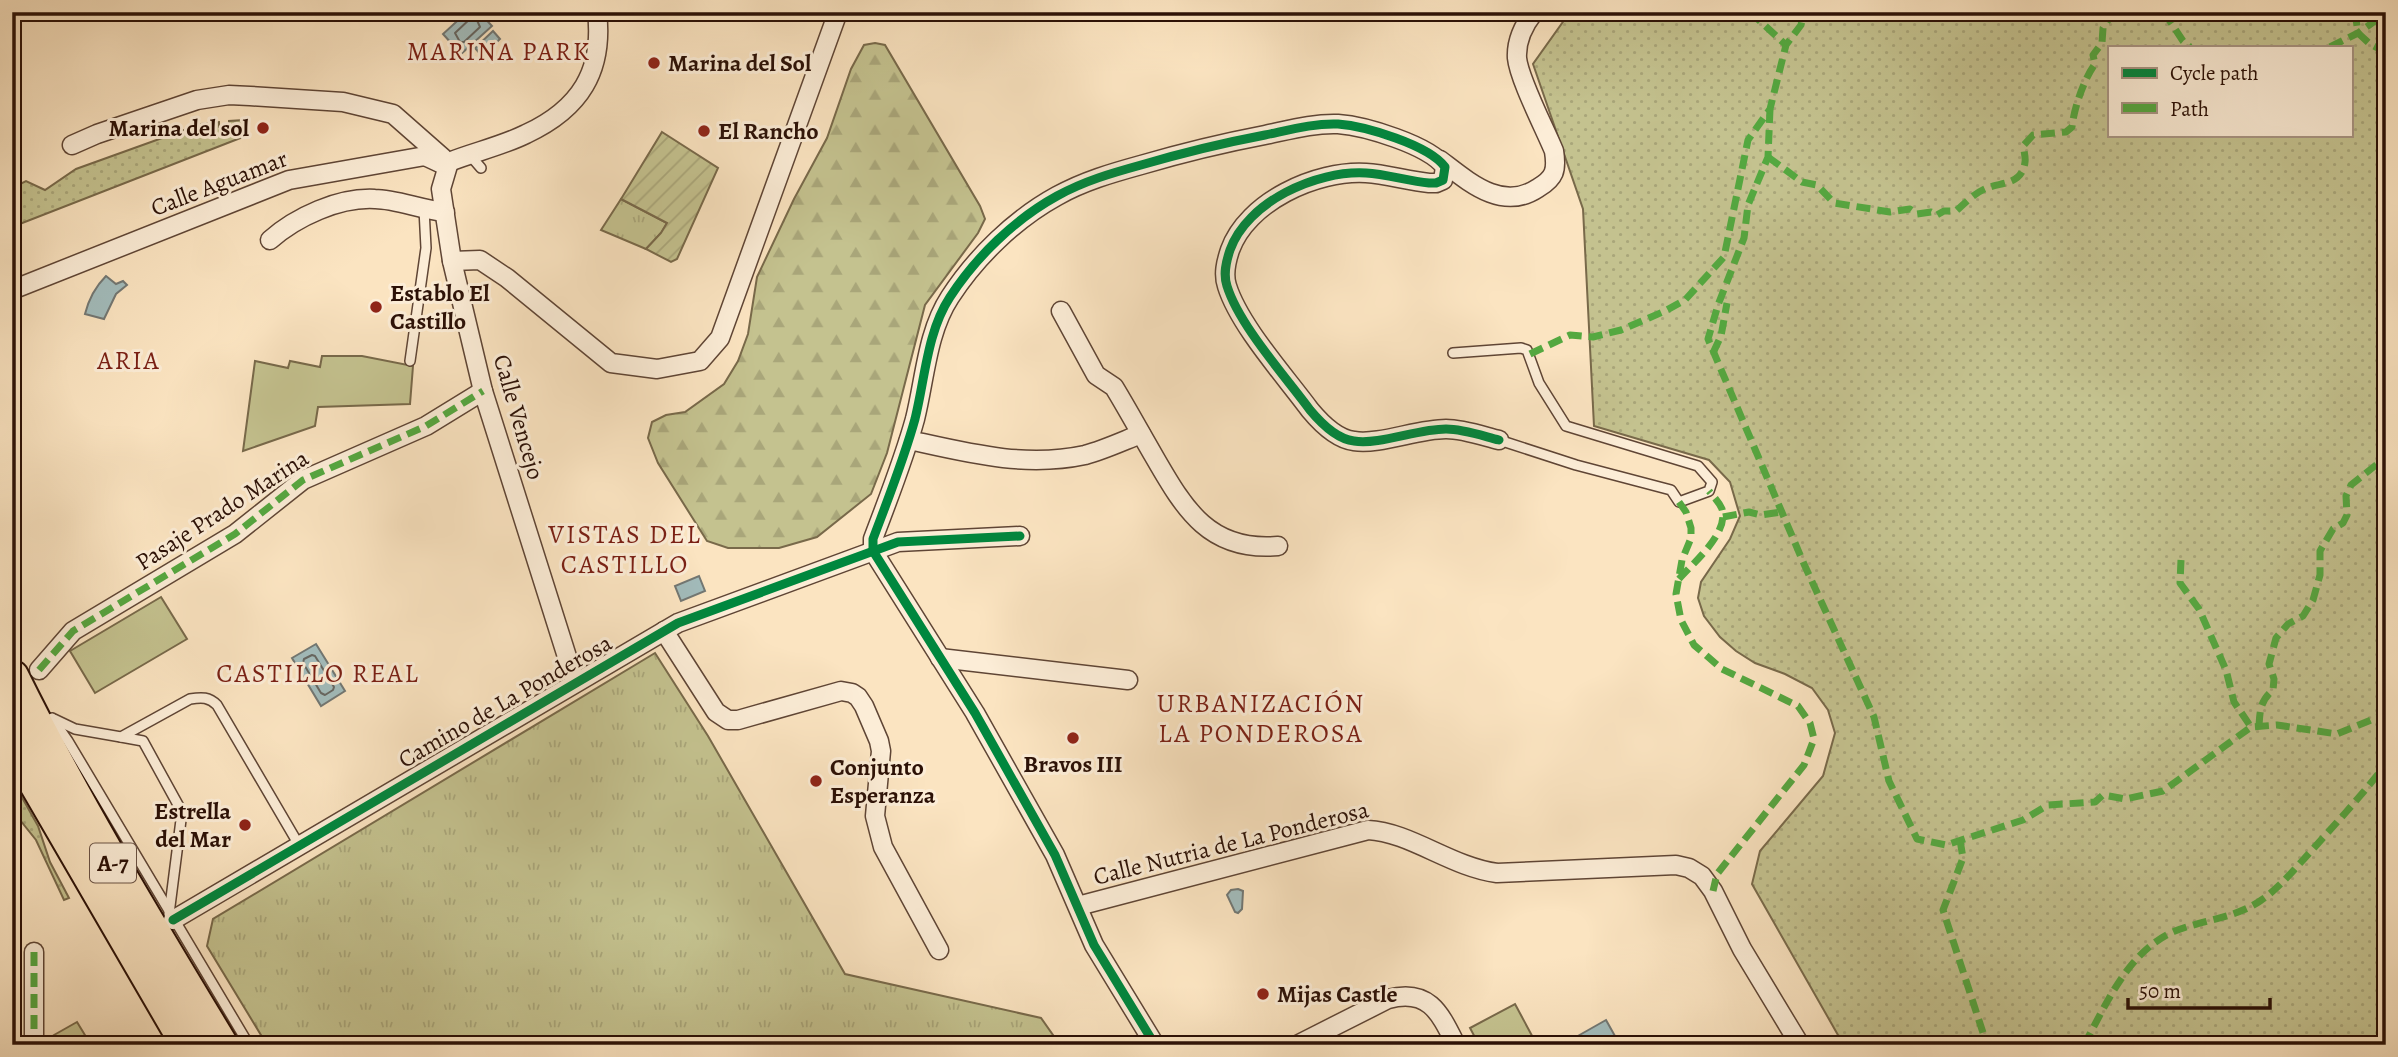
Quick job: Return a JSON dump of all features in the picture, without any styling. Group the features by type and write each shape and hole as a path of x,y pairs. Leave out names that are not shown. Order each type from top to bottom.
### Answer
{"highway":[{"path":"21,675 52,718"},
{"name":"A-7","path":"21,675 55,760 220,1045"},
{"name":"A-7","path":"12,738 72,847 79,897 84,906 125,976 162,1001 188,1045"}],"street":[{"path":"72,145 197,100 229,95 344,102 393,114 449,162 475,161 550,121 569,105 588,82 599,45 597,12"},
{"path":"452,261 480,260 508,278 611,363 657,369 700,362 720,338 838,12"},
{"path":"1154,1045 1094,945 1055,855 975,713 873,551 873,539 909,440 939,317 949,298 971,269 1029,213 1054,197 1079,184 1155,160 1226,142 1316,125 1339,124 1364,128 1418,148 1440,160 1472,185 1494,195 1512,198 1530,194 1547,183 1556,167 1554,151 1517,60 1518,44 1524,26 1534,12"},
{"name":"Calle Aguamar","path":"12,290 289,180 425,156 440,163 449,162"},
{"path":"1440,160 1446,173 1443,180 1436,183 1365,173 1335,176 1302,185 1275,198 1251,216 1235,237 1225,263 1226,284 1235,308 1310,410 1321,423 1337,434 1352,441 1370,441 1419,431 1449,429 1499,440"},
{"name":"Calle Vencejo","path":"449,162 441,189 452,261 483,391 575,682"},
{"path":"270,240 284,227 344,202 376,198 445,212"},
{"path":"1061,311 1096,375 1114,387 1179,500 1194,517 1236,544 1256,548 1278,546"},
{"name":"Pasaje Prado Marina","path":"21,675 74,631 235,534 303,480 426,426 483,391"},
{"path":"909,440 996,459 1035,461 1086,454 1141,434"},
{"name":"Camino de La Ponderosa","path":"171,917 678,623 898,542 1020,536"},
{"path":"664,631 716,712 728,720 738,720 841,691 858,697 881,751 875,816 883,847 939,950"},
{"path":"940,658 1128,680"},
{"name":"Calle Nutria de La Ponderosa","path":"1078,906 1368,830 1385,831 1478,870 1497,873 1676,865 1689,867 1702,876 1713,891 1742,949 1800,1045"},
{"path":"34,952 34,1045"},
{"path":"1297,1045 1388,999 1403,995 1429,1002 1444,1021 1456,1045"}],"lane":[{"path":"410,361 426,248 424,209"},
{"path":"1453,353 1521,348 1527,350 1539,383 1566,426 1698,466 1712,482 1709,491 1679,502 1671,490 1576,465 1499,440"},
{"path":"121,737 190,699 211,699 299,845"},
{"path":"52,718 75,729 143,741 182,812 171,917"},
{"path":"52,718 248,1045"}],"green space":[{"path":"1570,12 2386,12 2386,1045 1850,1045 1838,1035 1752,884 1760,851 1823,776 1835,733 1828,710 1812,688 1755,663 1736,651 1720,637 1704,616 1698,598 1701,582 1730,539 1740,516 1730,482 1709,460 1594,426 1583,209 1533,64"},
{"path":"864,45 885,45 980,206 985,219 978,233 925,305 887,453 871,494 817,537 779,548 728,548 707,541 658,463 648,438 652,422 666,415 685,412 724,384 738,361 748,334 757,277 827,138 851,69"},
{"path":"243,120 243,137 12,227 12,188 26,181 45,190 76,169 201,124 219,122 219,127 229,126 229,121"},
{"path":"662,132 718,168 677,259 671,262 646,249 667,223 621,199"},
{"path":"621,199 667,223 646,249 601,230"},
{"path":"322,356 362,356 413,366 410,404 318,407 315,426 243,451 255,361 288,368 290,361 320,367"},
{"path":"161,597 187,639 95,693 70,651"},
{"path":"655,653 708,736 845,974 1041,1018 1060,1045 267,1045 207,946 213,919"},
{"path":"19,792 38,826 50,862 69,898 64,900 36,840 12,810 12,795"},
{"path":"1515,1004 1537,1045 1479,1045 1470,1028"},
{"path":"77,1022 91,1045 60,1045 54,1035"}],"water":[{"path":"467,12 479,12 492,26 461,54 443,34"},
{"path":"493,31 500,39 482,56 475,48"},
{"path":"106,276 116,284 123,281 127,285 116,294 104,319 85,314 93,293"},
{"path":"699,576 705,591 681,601 675,586"},
{"path":"316,644 345,691 321,706 292,658"},
{"path":"1231,890 1243,891 1242,909 1238,913 1227,895"},
{"path":"1606,1020 1620,1045 1581,1045 1576,1037"}],"marked path":[{"path":"1750,12 1786,45"},
{"path":"1530,354 1570,335 1593,337 1621,330 1665,311 1685,300 1724,257 1748,140 1770,109 1786,45 1801,25 1804,12"},
{"path":"1768,157 1802,182 1817,185 1834,203 1890,212 1910,209 1917,214 1931,212 1937,215 1944,211 1956,211 1983,190 2016,179 2025,162 2024,145 2033,135 2066,132 2072,127 2080,94 2095,64 2093,55 2102,43 2103,28 2108,20 2121,12"},
{"path":"2164,12 2189,46"},
{"path":"2355,12 2358,33 2370,44 2386,52"},
{"path":"2332,46 2358,33 2386,13"},
{"path":"1770,109 1768,157 1748,205 1744,238 1708,339 1804,564 1874,717 1889,781 1917,839 1946,845 2023,820 2048,805 2095,802 2103,795 2125,799 2163,791 2251,727 2277,725 2337,734 2386,714"},
{"path":"1713,353 1721,336 1727,303"},
{"path":"39,670 73,631 235,534 303,480 426,426 483,391"},
{"path":"2259,726 2263,702 2273,690 2274,679 2269,664 2276,638 2288,624 2303,616 2313,600 2320,575 2320,551 2333,529 2343,523 2347,515 2346,496 2351,485 2386,457"},
{"path":"1679,579 1709,547 1720,528 1722,509 1709,491"},
{"path":"1679,502 1686,512 1691,538 1682,560 1676,594 1681,620 1694,645 1722,669 1798,706 1810,723 1814,739 1804,765 1717,874 1713,891"},
{"path":"1723,517 1749,512 1761,515 1781,512"},
{"path":"2181,560 2180,583 2199,609 2226,670 2234,702 2251,727"},
{"path":"2084,1045 2120,980 2144,951 2175,931 2240,911 2268,895 2313,849 2386,764"},
{"path":"1960,840 1963,858 1943,910 1987,1045"},
{"path":"34,952 34,1045"}],"cycle path":[{"path":"1155,1045 1094,945 1055,855 975,713 873,551 873,539 915,419 931,340 942,311 960,282 998,240 1041,205 1067,191 1119,171 1234,141 1320,125 1338,124 1364,128 1425,151 1445,167 1443,180 1429,183 1366,173 1346,173 1305,183 1286,192 1251,217 1230,250 1225,277 1233,301 1252,333 1310,410 1324,425 1341,437 1364,442 1446,429 1466,431 1499,440"},
{"path":"173,920 678,623 898,542 1020,536"}],"place":[{"name":"Marina del Sol","path":"654,63"},
{"name":"Marina del sol","path":"263,128"},
{"name":"El Rancho","path":"704,131"},
{"name":"Establo El Castillo","path":"376,307"},
{"name":"Bravos III","path":"1073,738"},
{"name":"Conjunto Esperanza","path":"816,781"},
{"name":"Estrella del Mar","path":"245,825"},
{"name":"Mijas Castle","path":"1263,994"}],"district":[{"name":"MARINA PARK","path":"499,51"},
{"name":"ARIA","path":"129,360"},
{"name":"VISTAS DEL CASTILLO","path":"625,549"},
{"name":"CASTILLO REAL","path":"318,673"},
{"name":"URBANIZACIÓN LA PONDEROSA","path":"1261,718"}]}
